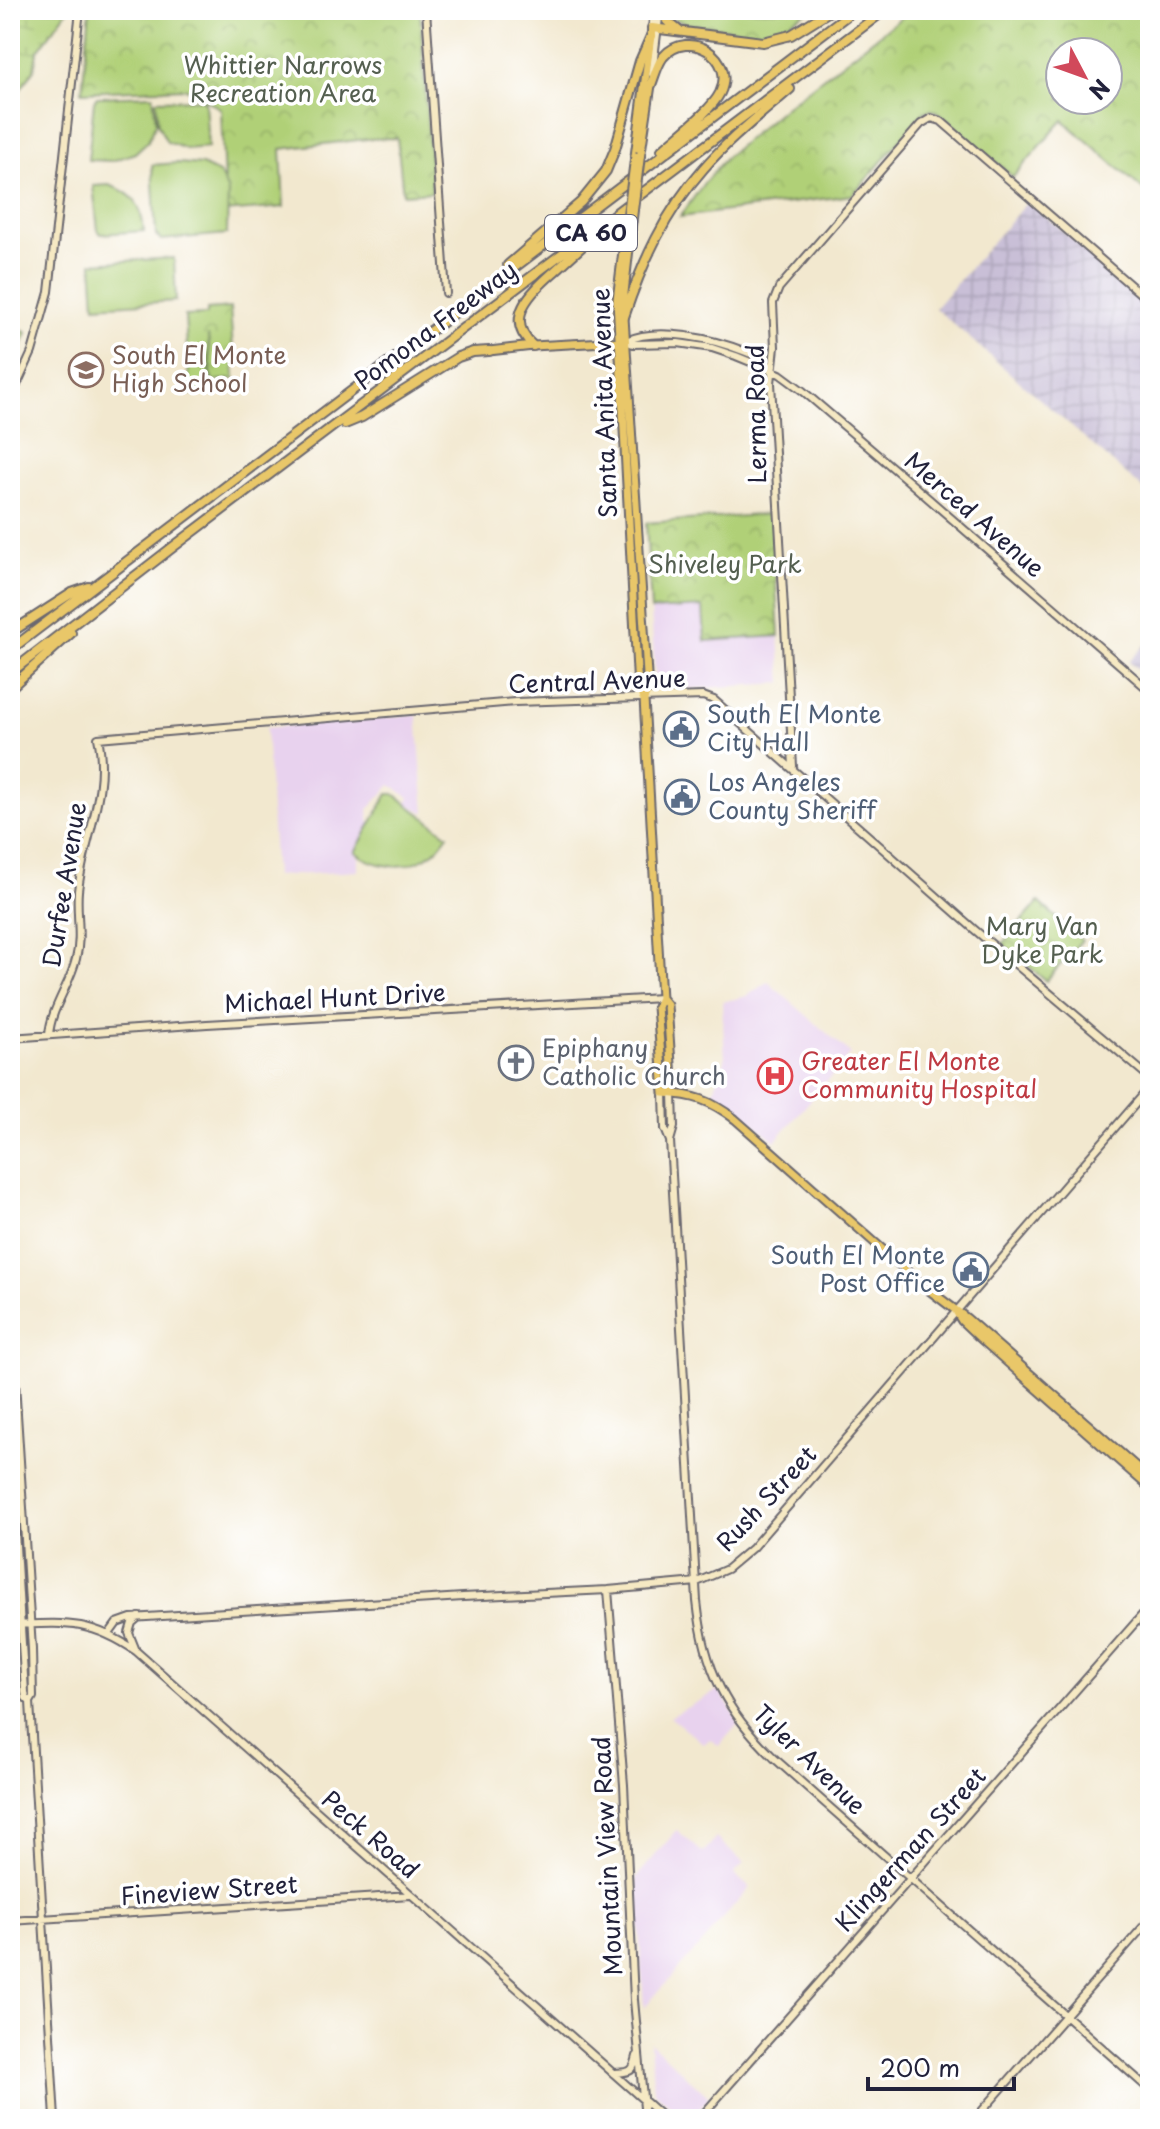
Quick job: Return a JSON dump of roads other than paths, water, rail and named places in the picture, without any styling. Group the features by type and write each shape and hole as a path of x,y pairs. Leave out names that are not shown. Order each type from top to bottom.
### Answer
{"highway":[{"path":"659,10 668,22 682,32"},
{"path":"449,316 566,216 600,181 615,149 640,61 653,31 770,42 791,35 831,10"},
{"name":"Pomona Freeway","path":"10,650 854,10"},
{"name":"Pomona Freeway","path":"10,673 885,10"},
{"path":"624,317 655,239 669,214 699,174 734,138 849,37"},
{"path":"625,184 713,103 723,86 723,69 712,53 703,47 688,44 665,54 651,85"},
{"path":"533,346 524,338 521,329 523,304 534,290 627,205"},
{"path":"333,429 362,417 458,357 489,351"},
{"path":"10,633 72,593 97,584"},
{"path":"10,688 113,594"}],"main road":[{"name":"Santa Anita Avenue","path":"653,31 617,300 648,690 644,699 661,998 667,1005 668,1093"},
{"name":"Santa Anita Avenue","path":"638,154 651,85"},
{"name":"Santa Anita Avenue","path":"622,342 629,224"},
{"path":"489,351 622,342"},
{"path":"668,1093 683,1093 712,1103 735,1119 925,1287 966,1318 1150,1479"},
{"path":"955,1311 980,1338 1150,1488"}],"street":[{"path":"10,400 32,352 49,292 80,10"},
{"path":"426,10 446,293"},
{"name":"Santa Anita Avenue","path":"651,85 653,31 659,10"},
{"name":"Lerma Road","path":"793,768 771,383 775,347 773,303 779,288 921,124 931,118 941,121 1150,302"},
{"name":"Merced Avenue","path":"622,342 635,337 647,340 688,336 720,343 764,360 1150,691"},
{"name":"Central Avenue","path":"98,738 489,703 712,698 975,930 1150,1078"},
{"name":"Durfee Avenue","path":"49,1035 53,1015 68,986 79,947 78,895 97,802 101,762 98,738"},
{"name":"Michael Hunt Drive","path":"10,1038 661,998"},
{"name":"Rush Street","path":"109,1634 117,1623 139,1617 608,1590 697,1582 727,1569 752,1548 1150,1087"},
{"name":"Tyler Avenue","path":"668,1093 674,1127 670,1141 699,1619 720,1689 735,1716 774,1758 1150,2090"},
{"path":"10,1304 31,1624 33,1697 30,1702 55,2119"},
{"path":"10,1449 25,1692 30,1702"},
{"name":"Mountain View Road","path":"608,1590 625,1794 634,2000 645,2119"},
{"name":"Klingerman Street","path":"699,2119 1150,1606"},
{"path":"136,1651 129,1633 132,1623 139,1617"},
{"name":"Peck Road","path":"21,1625 73,1623 109,1634 136,1651 665,2119"},
{"path":"10,1625 21,1625"},
{"name":"Fineview Street","path":"10,1921 411,1895"},
{"path":"975,2119 1150,1919"},
{"path":"613,2073 633,2069 639,2049"}],"place":[{"name":"South El Monte High School","path":"86,370"},
{"name":"South El Monte City Hall","path":"681,729"},
{"name":"Los Angeles County Sheriff","path":"682,797"},
{"name":"Epiphany Catholic Church","path":"516,1063"},
{"name":"Greater El Monte Community Hospital","path":"775,1076"},
{"name":"South El Monte Post Office","path":"971,1270"}],"park label":[{"name":"Whittier Narrows Recreation Area","path":"283,80"},
{"name":"Shiveley Park","path":"725,565"},
{"name":"Mary Van Dyke Park","path":"1042,941"}]}
